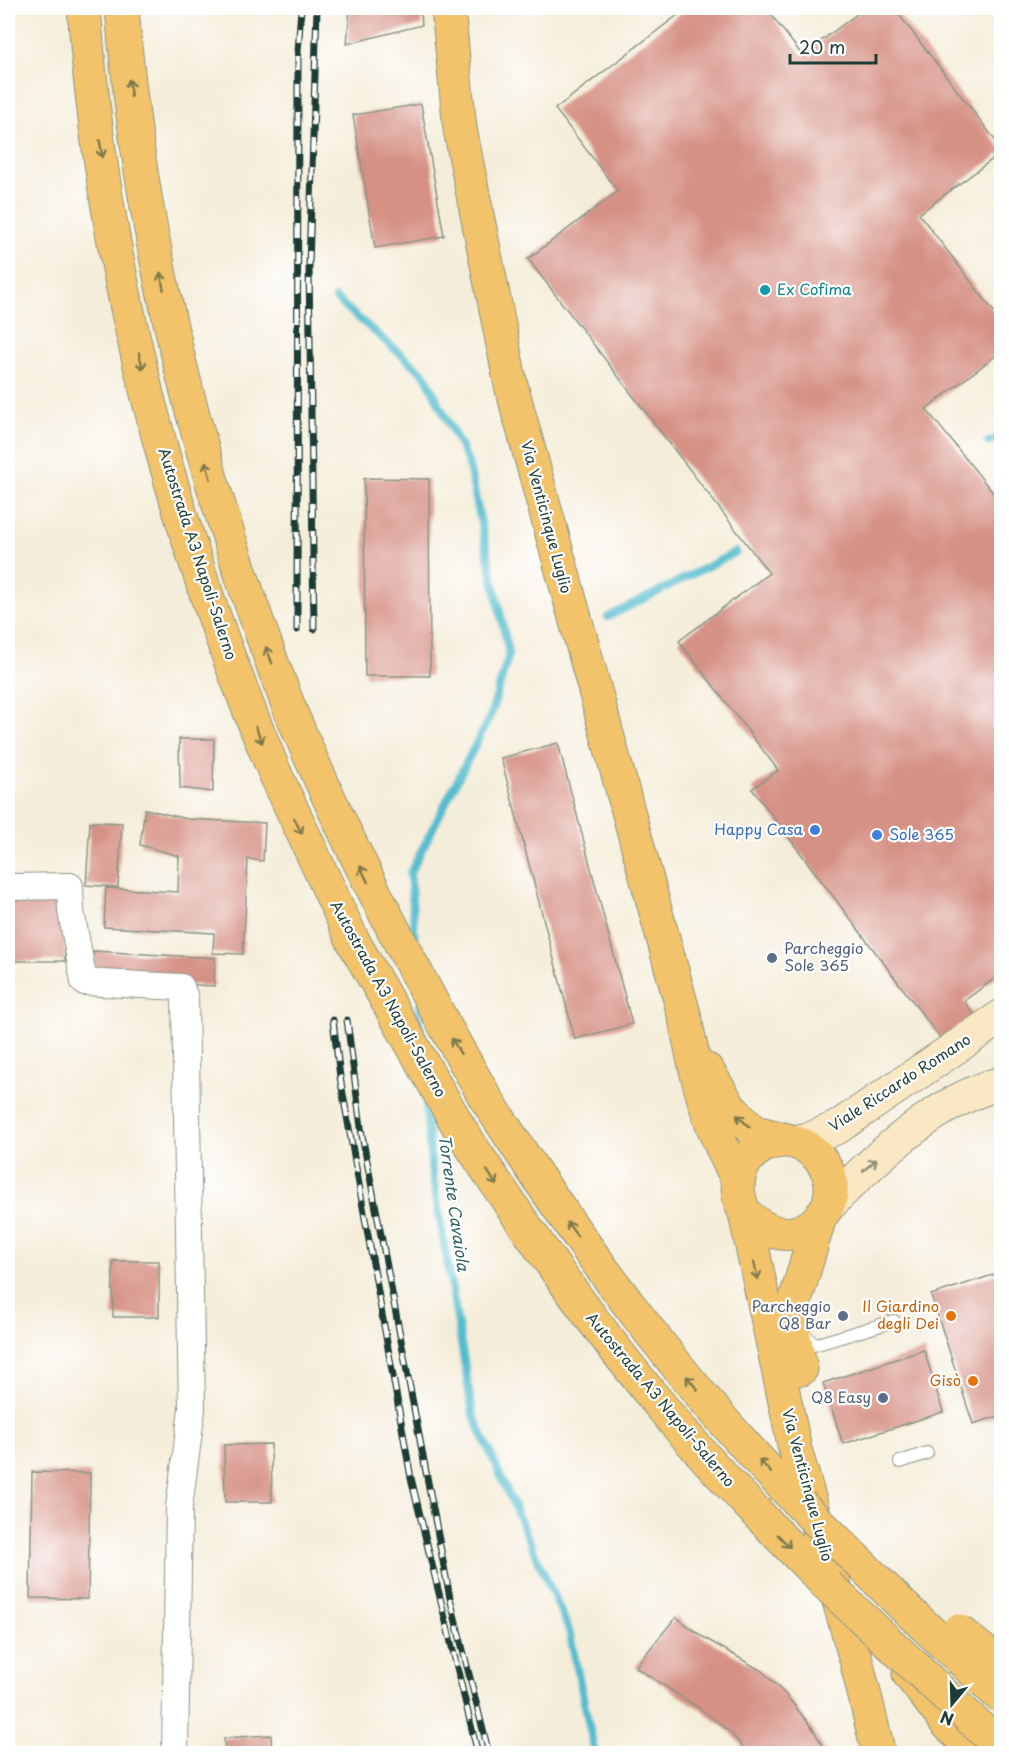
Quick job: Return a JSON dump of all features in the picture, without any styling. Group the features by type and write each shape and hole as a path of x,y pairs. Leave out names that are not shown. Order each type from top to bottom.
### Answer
{"main road":[{"name":"Autostrada A3 Napoli-Salerno","path":"84,8 108,201 132,327 174,494 228,654 275,773 353,941 460,1129 558,1274 645,1387 743,1500 876,1632 1002,1748"},
{"path":"122,8 133,109 148,202 185,388 224,526 290,710 322,786 384,916 485,1097 549,1197 660,1346 730,1427 840,1545 1002,1698"},
{"name":"Via Venticinque Luglio","path":"448,8 460,129 511,385 685,1018 698,1089 723,1153 738,1180 737,1190 745,1213 795,1449 856,1660 879,1754"},
{"name":"Viale Riccardo Romano","path":"795,1142 813,1138 838,1127 1002,1016"},
{"name":"Via Venticinque Luglio","path":"685,1018 712,1083 731,1109 755,1132 810,1148 821,1158 830,1174 831,1190 790,1318 818,1452 879,1666 899,1754"},
{"path":"745,1213 757,1225 782,1234 799,1232 823,1213 865,1168 930,1118 960,1100 1002,1083"},
{"path":"738,1180 741,1168 750,1155 763,1146 780,1141 795,1142"},
{"path":"840,1545 920,1600 1002,1666"},
{"path":"876,1632 946,1722 977,1754"}],"street":[{"path":"8,887 70,886 71,911 84,982 181,987 185,998 192,1409 179,1507 176,1754"}],"lane":[{"path":"790,1318 814,1345 894,1321"},
{"path":"900,1462 927,1454"}],"building":[{"path":"350,8 420,8 422,25 347,44"},
{"name":"Ex Cofima","path":"687,8 766,8 802,55 865,8 894,8 1002,149 1002,152 919,214 1002,322 1002,351 926,409 1002,504 1002,973 964,1001 974,1015 941,1039 752,789 778,770 679,641 769,573 528,259 618,191 555,109"},
{"path":"421,104 444,236 375,248 353,115"},
{"path":"364,478 429,479 430,676 365,676"},
{"path":"179,739 214,739 213,792 180,788"},
{"path":"558,743 632,1024 575,1039 501,758"},
{"path":"145,809 187,819 265,823 263,861 248,859 243,954 213,953 214,933 104,927 106,888 178,892 179,856 140,845"},
{"path":"90,822 122,823 118,887 86,885"},
{"path":"8,896 66,896 65,961 8,961"},
{"path":"93,951 215,958 214,986 92,979"},
{"path":"113,1261 159,1261 159,1317 113,1317"},
{"path":"1002,1272 1002,1415 973,1424 931,1295"},
{"name":"Q8 Easy","path":"924,1350 943,1412 843,1444 823,1383"},
{"path":"271,1444 272,1502 225,1502 224,1445"},
{"path":"32,1472 90,1473 88,1599 30,1598"},
{"path":"676,1617 703,1637 762,1671 786,1695 813,1729 827,1754 749,1754 730,1732 702,1710 635,1667"},
{"path":"271,1735 272,1754 225,1754 224,1738"}],"waterway":[{"path":"335,298 425,375 468,462 509,654 491,714 410,873 415,942"},
{"path":"988,442 1002,437"},
{"path":"608,617 736,552"},
{"name":"Torrente Cavaiola","path":"419,1006 421,1038"},
{"name":"Torrente Cavaiola","path":"425,1093 431,1166 473,1414 569,1630 595,1754"}],"railway":[{"path":"297,630 298,52 301,8"},
{"path":"314,629 309,266 317,8"},
{"path":"333,1020 340,1077 411,1478 478,1754"},
{"path":"347,1020 362,1135 450,1598 489,1754"}],"place":[{"name":"Ex Cofima","path":"765,290"},
{"name":"Happy Casa","path":"815,830"},
{"name":"Sole 365","path":"877,835"},
{"name":"Parcheggio Sole 365","path":"772,958"},
{"name":"Parcheggio Q8 Bar","path":"843,1316"},
{"name":"Il Giardino degli Dei","path":"951,1316"},
{"name":"Gisò","path":"973,1381"},
{"name":"Q8 Easy","path":"883,1398"}]}
